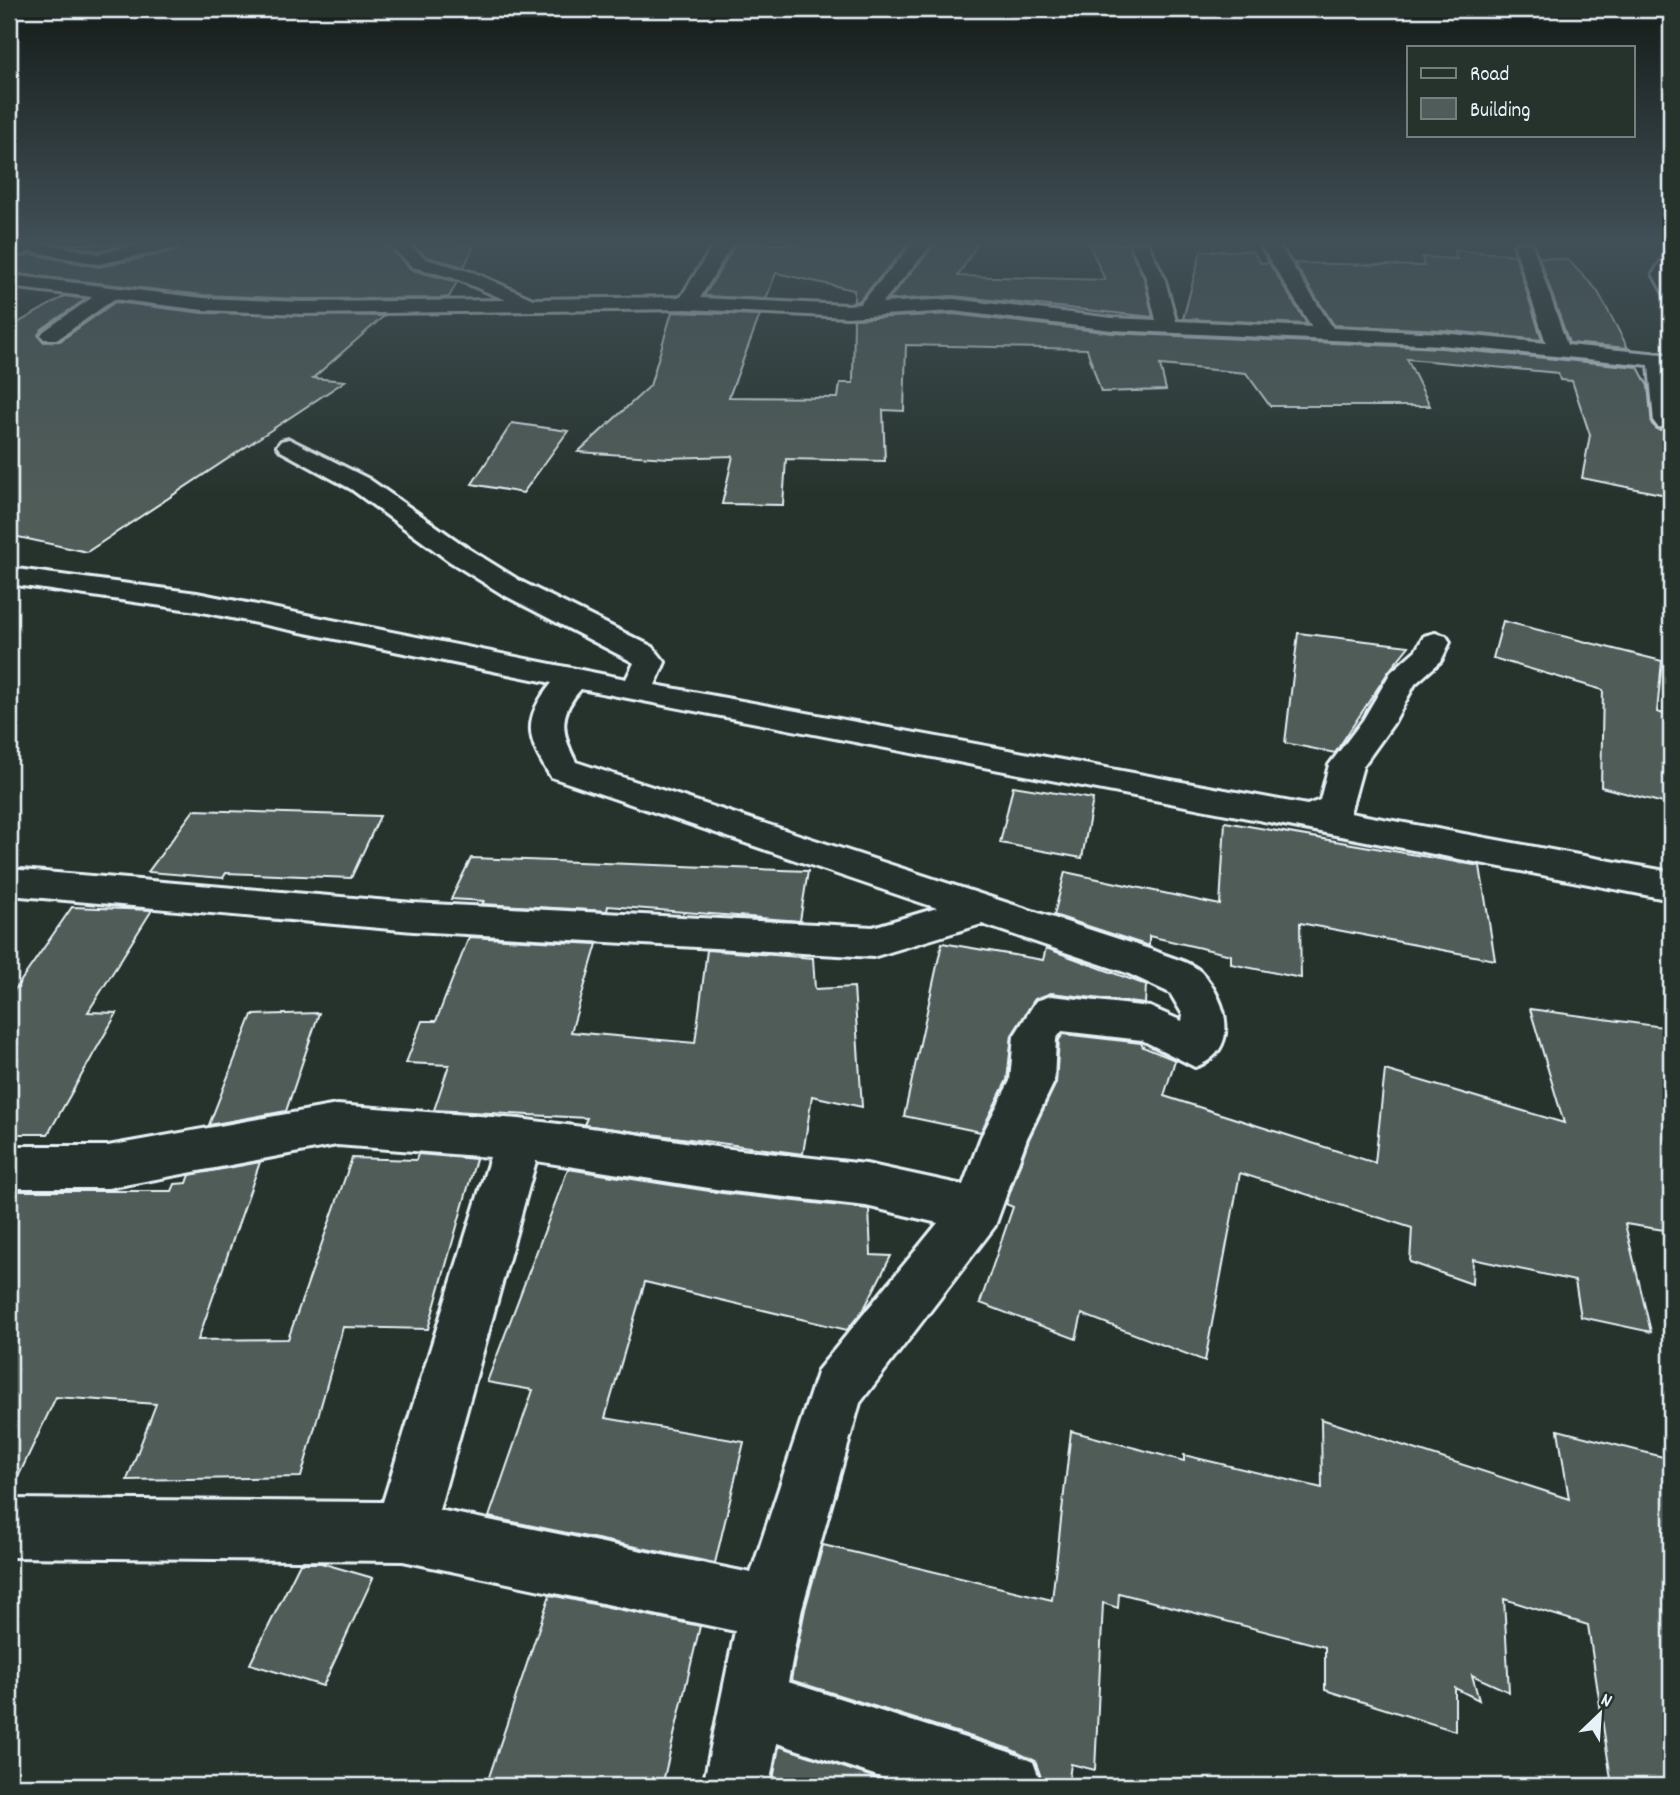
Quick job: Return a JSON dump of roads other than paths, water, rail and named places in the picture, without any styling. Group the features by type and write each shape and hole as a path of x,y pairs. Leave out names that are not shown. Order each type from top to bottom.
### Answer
{"street":[{"path":"51,335 61,328"},
{"path":"1188,328 1441,339 1665,360 1667,422"},
{"path":"1323,328 1326,333"},
{"path":"1551,328 1559,351"},
{"path":"289,446 360,484 459,555 512,588 642,654 650,662 636,691"},
{"path":"9,576 197,602 636,691 1671,886"},
{"path":"1310,818 1336,807 1346,765 1377,724 1402,679 1430,654 1435,642"},
{"path":"575,677 550,703 544,727 563,769 1141,962 1185,982 1204,1014 1203,1042 1195,1049 1150,1024 1051,1013 1035,1036 1032,1082 1004,1137 978,1210 837,1389 771,1608 736,1786"},
{"path":"9,882 413,917 873,943 984,909"},
{"path":"9,1167 108,1167 337,1125 519,1139 722,1169 866,1185 978,1210"},
{"path":"403,1532 519,1139"},
{"path":"9,1528 403,1532 771,1608"},
{"path":"752,1703 1009,1786"}]}
